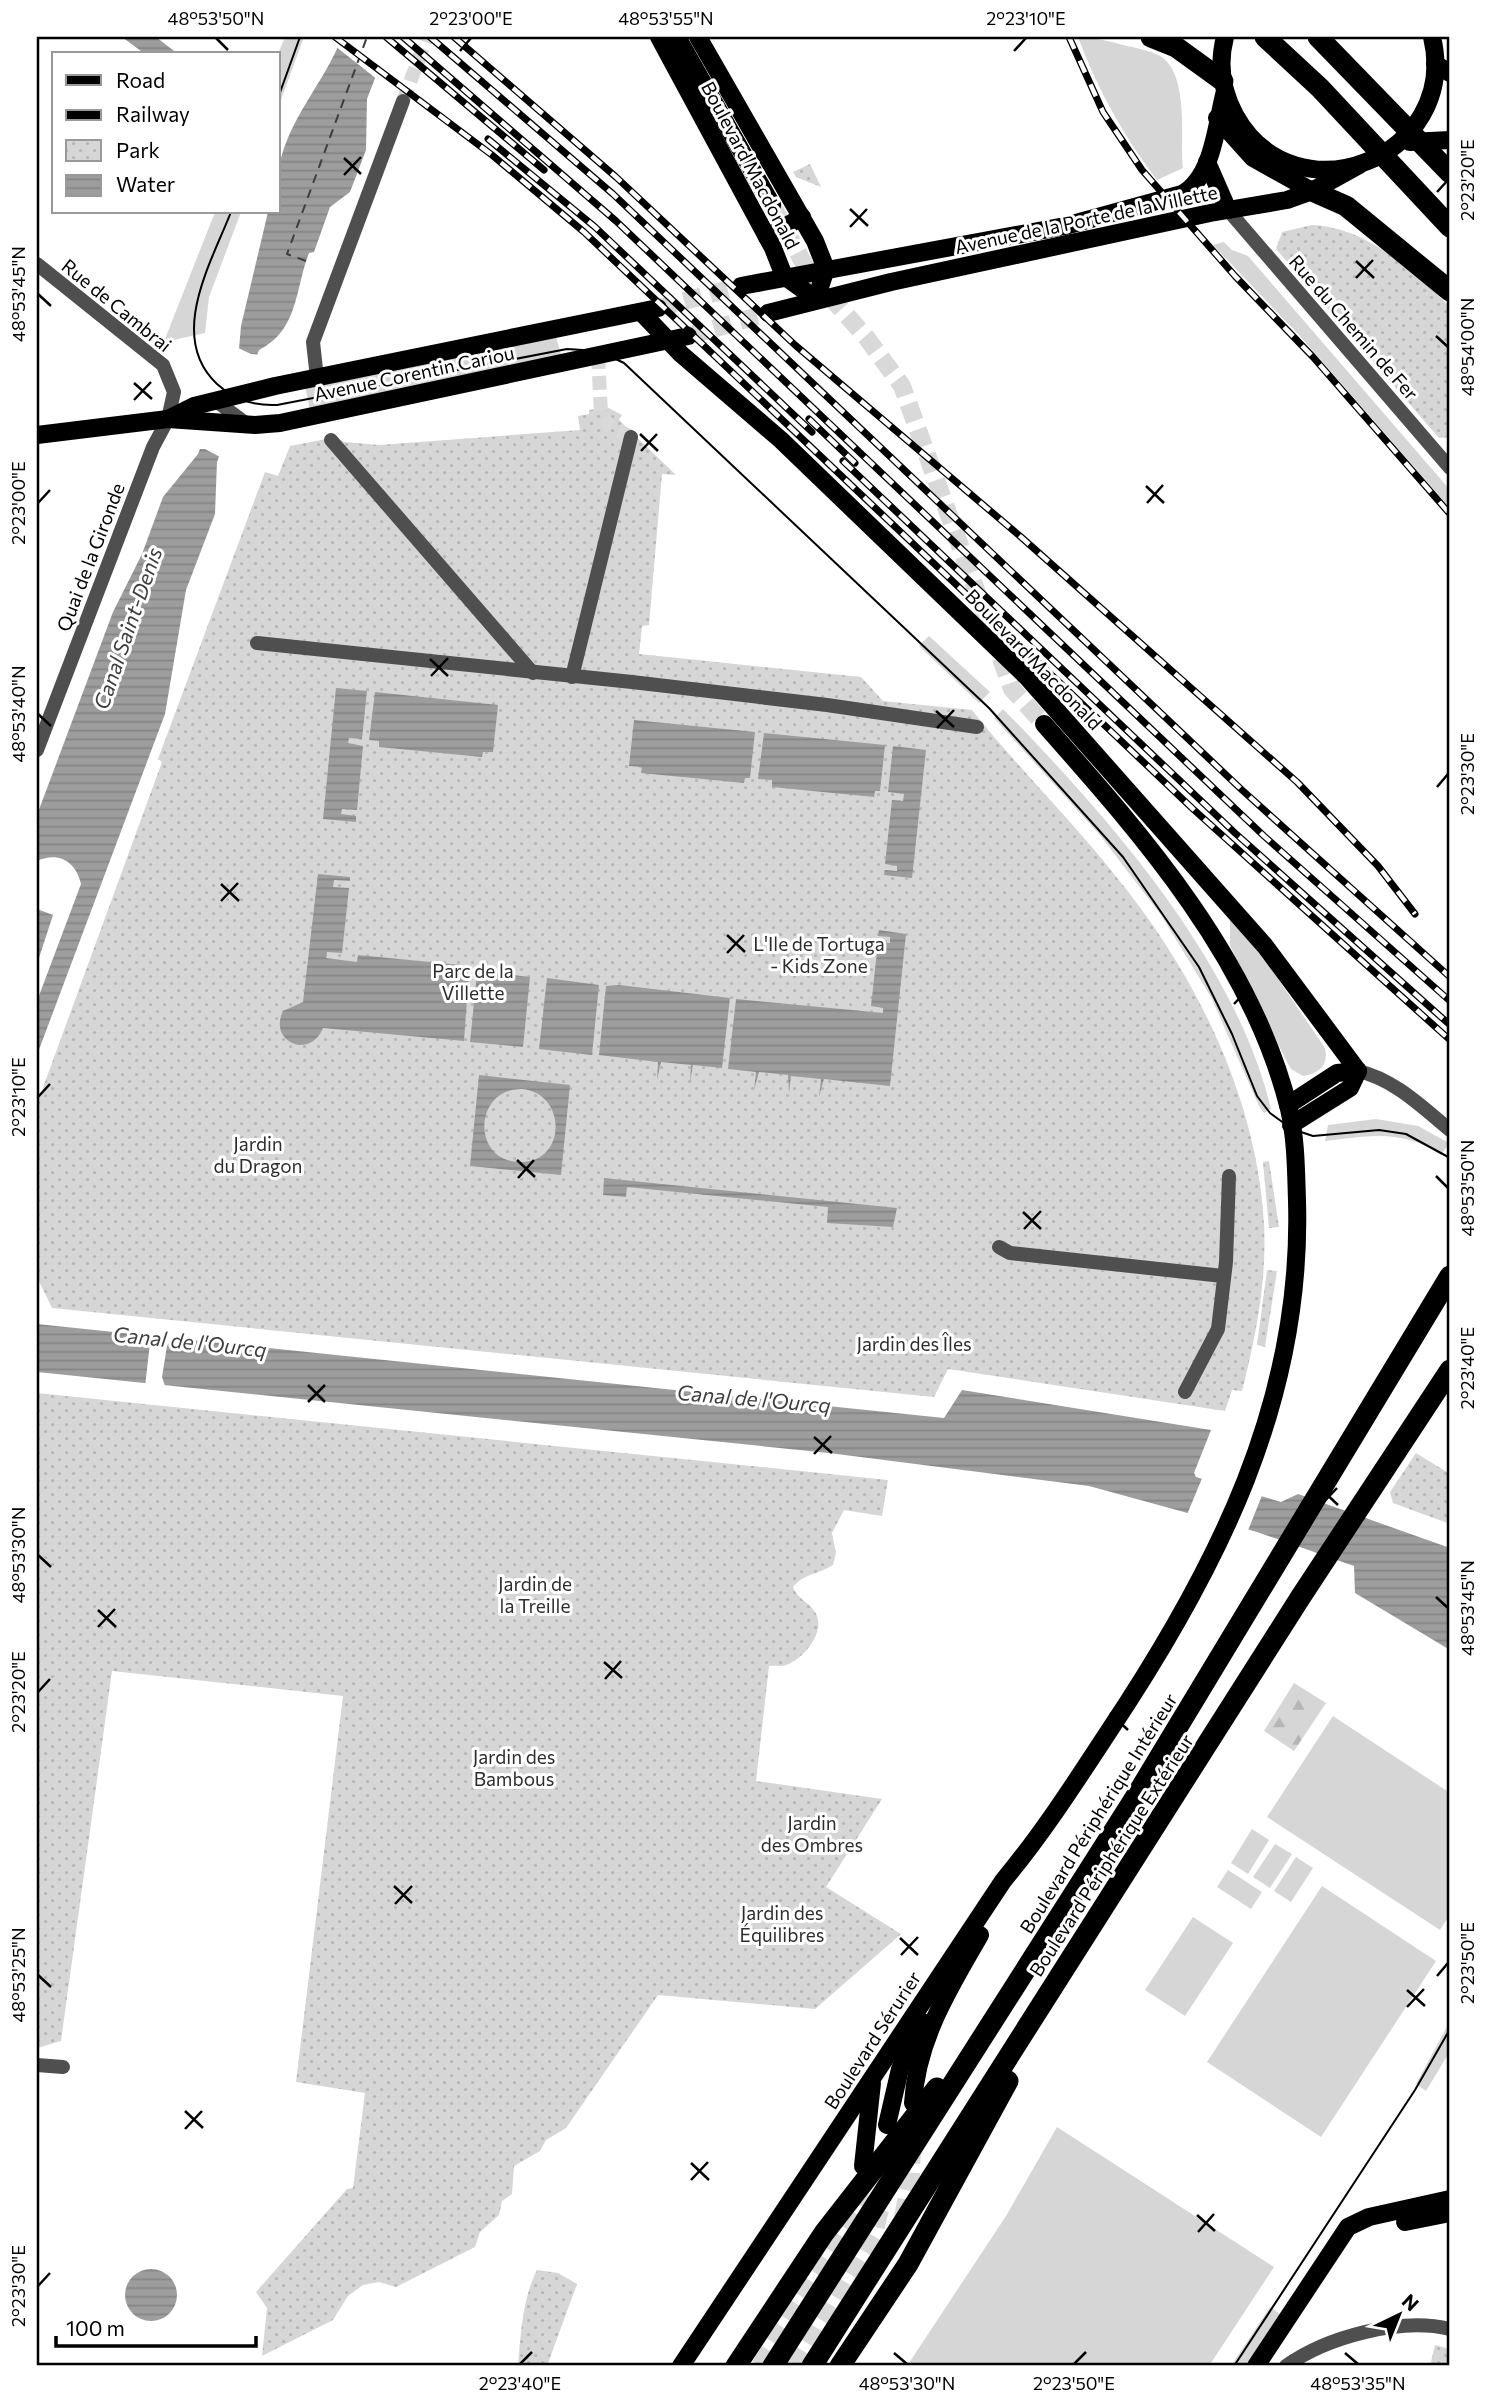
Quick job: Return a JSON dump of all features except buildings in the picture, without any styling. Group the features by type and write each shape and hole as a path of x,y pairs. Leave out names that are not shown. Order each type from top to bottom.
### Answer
{"highway":[{"path":"1151,37 1176,47 1224,86"},
{"path":"1265,37 1320,88 1450,227"},
{"path":"1318,37 1450,173"},
{"path":"1312,191 1346,206 1450,291"},
{"name":"Boulevard Périphérique Intérieur","path":"773,2366 1053,1930 1450,1276"},
{"name":"Boulevard Périphérique Extérieur","path":"812,2366 1300,1598 1450,1370"},
{"path":"736,2366 824,2233 1008,1999"},
{"path":"840,2366 908,2264 1015,2067 1038,2012"}],"main road":[{"name":"Boulevard Macdonald","path":"659,37 766,237 784,276 816,299"},
{"name":"Boulevard Macdonald","path":"677,37 772,205"},
{"name":"Boulevard Macdonald","path":"698,37 802,217 826,269"},
{"path":"1225,37 1224,86 1235,115 1250,136 1277,156 1309,168 1343,169 1359,165"},
{"path":"1399,143 1423,113 1443,69 1432,37"},
{"name":"Avenue de la Porte de la Villette","path":"784,276 887,261 1065,226 1182,194 1199,182 1207,162 1224,86"},
{"path":"1217,118 1253,158 1312,191"},
{"path":"1399,143 1450,141"},
{"name":"Avenue de la Porte de la Villette","path":"816,299 1228,210 1287,200 1312,191 1377,158 1399,143"},
{"path":"1207,162 1228,210"},
{"path":"766,237 802,217"},
{"path":"887,261 891,282"},
{"path":"768,313 816,299 826,269"},
{"path":"741,286 784,276"},
{"name":"Boulevard Macdonald","path":"650,310 667,341 781,440 1017,678 1265,946 1358,1071"},
{"name":"Avenue Corentin Cariou","path":"168,419 194,407 317,378 650,310"},
{"path":"667,341 688,336"},
{"name":"Avenue Corentin Cariou","path":"37,435 168,419 247,424 297,420 667,341"},
{"name":"Boulevard Macdonald","path":"1044,724 1154,852 1195,911 1250,1008 1288,1105 1296,1163 1298,1238 1290,1313 1268,1415 1245,1481 1211,1562"},
{"path":"1288,1105 1338,1073 1358,1071"},
{"path":"1291,1125 1350,1088 1358,1071"},
{"name":"Boulevard Sérurier","path":"681,2366 1003,1881 1036,1842 1158,1658 1211,1562"},
{"path":"887,2126 911,2038 1017,1881 1036,1842"},
{"path":"913,2103 918,2062 929,2029 981,1935"},
{"path":"863,2166 873,2077"},
{"path":"1256,2366 1341,2233 1359,2220 1450,2200"},
{"path":"1335,2243 1362,2230 1450,2213"}],"street":[{"path":"317,378 313,342 404,101"},
{"name":"Rue du Chemin de Fer","path":"1228,210 1450,468"},
{"name":"Rue de Cambrai","path":"37,264 163,365 174,392 168,419"},
{"path":"216,401 247,424"},
{"name":"Quai de la Gironde","path":"37,750 151,452 168,419"},
{"path":"572,677 610,514 631,438"},
{"path":"331,440 536,670"},
{"path":"257,643 536,670 572,677 602,675 977,727"},
{"path":"37,707 53,705"},
{"path":"1358,1071 1377,1075 1393,1085 1450,1130"},
{"path":"1185,1392 1218,1329 1229,1176"},
{"path":"999,1247 1010,1253 1223,1276"},
{"path":"37,2065 63,2067"},
{"path":"1286,2366 1360,2333 1415,2325 1450,2329"}],"green space":[{"path":"285,37 304,37 280,103 280,52"},
{"path":"1078,37 1145,50 1168,63 1179,90 1183,168 1157,180 1112,112"},
{"path":"810,164 821,187 796,177 793,172"},
{"path":"214,214 240,214 209,297 205,333 169,341 165,339"},
{"path":"1312,225 1332,228 1370,242 1421,279 1450,307 1450,437 1439,438 1276,249 1282,232"},
{"path":"1224,242 1232,250 1248,256 1450,490 1450,508 1299,335 1213,245"},
{"path":"556,337 562,358 310,410 305,386"},
{"name":"Parc de la Villette","path":"607,407 622,415 619,420 676,475 662,474 649,625 642,626 639,654 861,677 883,701 972,710 1097,853 1170,952 1195,994 1235,1083 1259,1176 1264,1224 1264,1266 1259,1308 1242,1391 1232,1390 1225,1411 948,1369 934,1397 52,1308 37,1277 37,1104 162,762 158,759 265,472 278,476 290,446 331,438 379,445 580,430 578,416 589,414 589,410"},
{"path":"929,636 990,692 979,703 919,646"},
{"path":"1003,709 1084,795 1124,843 1163,893 1198,945 1229,999 1254,1054 1271,1109 1264,1113 1259,1106 1211,997 1161,915 1099,834 994,718"},
{"path":"1230,917 1255,945 1325,1048 1324,1064 1318,1071 1303,1076 1291,1069 1287,1062 1230,946"},
{"path":"1376,1119 1418,1126 1449,1143 1441,1155 1427,1146 1398,1137 1370,1136 1325,1141 1328,1125"},
{"path":"1269,1161 1279,1227 1269,1228 1263,1162"},
{"path":"1267,1270 1277,1271 1265,1347 1257,1345"},
{"path":"37,1393 888,1480 882,1516 844,1510 832,1533 836,1553 833,1565 802,1579 793,1587 797,1595 815,1612 818,1627 812,1643 800,1657 784,1666 769,1666 756,1781 882,1799 826,1887 901,1934 815,2009 658,1995 566,2128 546,2140 540,2151 514,2166 512,2194 502,2201 499,2215 480,2232 475,2247 396,2287 379,2282 363,2285 348,2296 333,2320 262,2356 267,2308 256,2292 347,2189 353,2188 365,2093 296,2082 343,1696 112,1671 61,2041 37,2048"},
{"path":"1416,1453 1450,1474 1450,1524 1393,1503 1390,1492"},
{"path":"1294,1683 1326,1703 1294,1751 1264,1731"},
{"path":"1333,1716 1450,1793 1450,1914 1440,1930 1267,1817"},
{"path":"1252,1829 1269,1840 1248,1874 1231,1863"},
{"path":"1275,1844 1292,1854 1270,1888 1253,1877"},
{"path":"1296,1857 1313,1868 1291,1902 1274,1891"},
{"path":"1228,1870 1262,1892 1251,1909 1217,1887"},
{"path":"1322,1886 1436,1961 1321,2137 1207,2062"},
{"path":"1193,1917 1233,1943 1185,2016 1145,1990"},
{"path":"1450,2021 1450,2051 1426,2091 1416,2084"},
{"path":"1057,2127 1274,2267 1209,2366 907,2366 1006,2216"},
{"path":"537,2270 558,2273 577,2284 547,2366 518,2366 525,2305"},
{"path":"1270,2307 1280,2314 1245,2366 1231,2366"},
{"path":"1435,2345 1450,2349 1450,2366 1430,2366"}],"water":[{"path":"122,37 156,37 175,52 142,52"},
{"name":"Canal Saint-Denis","path":"342,37 391,37 367,99 366,150 350,192 330,207 314,252 309,253 304,266 289,320 272,342 259,350 217,462 215,514 186,590 165,714 37,1055 37,1001 81,884 71,864 65,860 52,857 37,861 37,815 113,612 142,554 163,497 198,454 239,349 241,326 268,214 280,214 280,164 283,150 298,117"},
{"path":"336,688 367,691 362,739 349,738 348,743 363,746 357,810 342,809 341,814 356,816 356,822 323,819"},
{"path":"375,692 498,705 493,752 483,752 482,757 379,747 379,741 369,740"},
{"path":"634,720 755,732 750,778 745,778 744,783 641,773 642,767 629,766"},
{"path":"764,733 885,745 880,791 875,791 874,797 772,787 772,780 758,779"},
{"path":"893,746 926,750 912,878 884,875 885,870 897,871 897,866 885,864 892,800 903,801 904,794 888,792"},
{"path":"318,874 350,877 350,881 334,880 333,887 349,888 342,953 327,952 326,958 357,962 358,955 461,965 461,971 469,972 464,1041 323,1028 317,1038 309,1043 301,1045 286,1038 281,1031 280,1022 283,1011 303,1002"},
{"path":"37,909 53,915 37,964"},
{"path":"879,930 906,934 890,1086 824,1079 819,1097 821,1079 791,1076 789,1093 788,1075 759,1072 754,1090 756,1072 728,1069 736,999 883,1013 883,1008 871,1006 878,942 890,943 890,937 878,936"},
{"path":"477,973 530,977 523,1047 470,1042"},
{"path":"547,978 599,985 592,1055 539,1049"},
{"path":"619,985 730,998 722,1068 693,1065 690,1083 691,1065 661,1062 657,1080 658,1062 599,1055 606,986"},
{"path":"479,1075 570,1085 561,1175 470,1166","holes":["522,1089 537,1093 547,1102 554,1114 556,1127 553,1140 547,1151 536,1159 521,1162 505,1159 493,1151 486,1139 484,1126 487,1112 494,1100 506,1092"]},
{"path":"604,1178 897,1208 893,1227 827,1223 828,1207 627,1187 626,1197 603,1195"},
{"name":"Canal de l'Ourcq","path":"37,1324 944,1418 962,1390 1211,1430 1194,1473 1196,1477 1281,1502 1298,1494 1450,1548 1450,1650 1355,1593 1354,1566 1257,1532 1089,1486 829,1453 37,1372"},
{"path":"151,2269 161,2271 169,2277 175,2285 175,2305 169,2313 161,2319 151,2321 141,2319 133,2313 127,2305 125,2295 127,2285 133,2277 141,2271"}],"pier":[{"path":"338,37 395,37 378,80 335,46"},
{"path":"236,347 251,354 262,355 222,458 205,449 197,449"},
{"path":"151,1334 173,1336 167,1346 162,1377 166,1389 145,1387"},
{"path":"1203,1476 1263,1493 1247,1533 1186,1517"}],"ferry route":[{"path":"306,261 287,254 367,37"}],"tunnel":[{"path":"403,101 427,37"},
{"path":"772,205 809,273 866,337 902,386 1012,689 1044,724"},
{"path":"658,308 741,286"},
{"path":"688,336 768,313"},
{"path":"598,355 601,414 610,427 631,437"},
{"path":"903,2217 911,2175 912,2145"},
{"path":"760,2366 857,2214 861,2183"},
{"path":"793,2366 874,2234 882,2201"}],"tram line":[{"path":"280,92 300,37"},
{"path":"230,214 205,276 194,322 195,344 202,365 224,390 245,401 277,405 567,349 599,351 624,363 989,708 1123,857 1199,967 1232,1034 1257,1096 1270,1113 1292,1129 1313,1136 1379,1130 1406,1134 1450,1158"},
{"path":"1234,2366 1415,2090 1450,2029"}],"railway":[{"path":"335,37 492,155 584,232 1193,809 1450,1040"},
{"path":"386,37 544,170"},
{"path":"403,37 616,221 1264,836 1450,1001"},
{"path":"430,37 613,194 1242,790 1450,977"},
{"path":"454,37 616,177 795,345 1021,537 1297,782 1378,866 1415,914"},
{"path":"1069,37 1103,112 1142,170 1235,276 1313,357 1450,514"},
{"path":"488,139 595,227 812,432"},
{"path":"809,419 855,463"},
{"path":"843,461 1235,833 1450,1025"}],"park label":[{"name":"L'Ile de Tortuga - Kids Zone","path":"819,954"},
{"name":"Jardin du Dragon","path":"258,1154"},
{"name":"Jardin des Îles","path":"914,1343"},
{"name":"Jardin de la Treille","path":"535,1594"},
{"name":"Jardin des Bambous","path":"514,1767"},
{"name":"Jardin des Ombres","path":"812,1833"},
{"name":"Jardin des Équilibres","path":"782,1923"}]}
